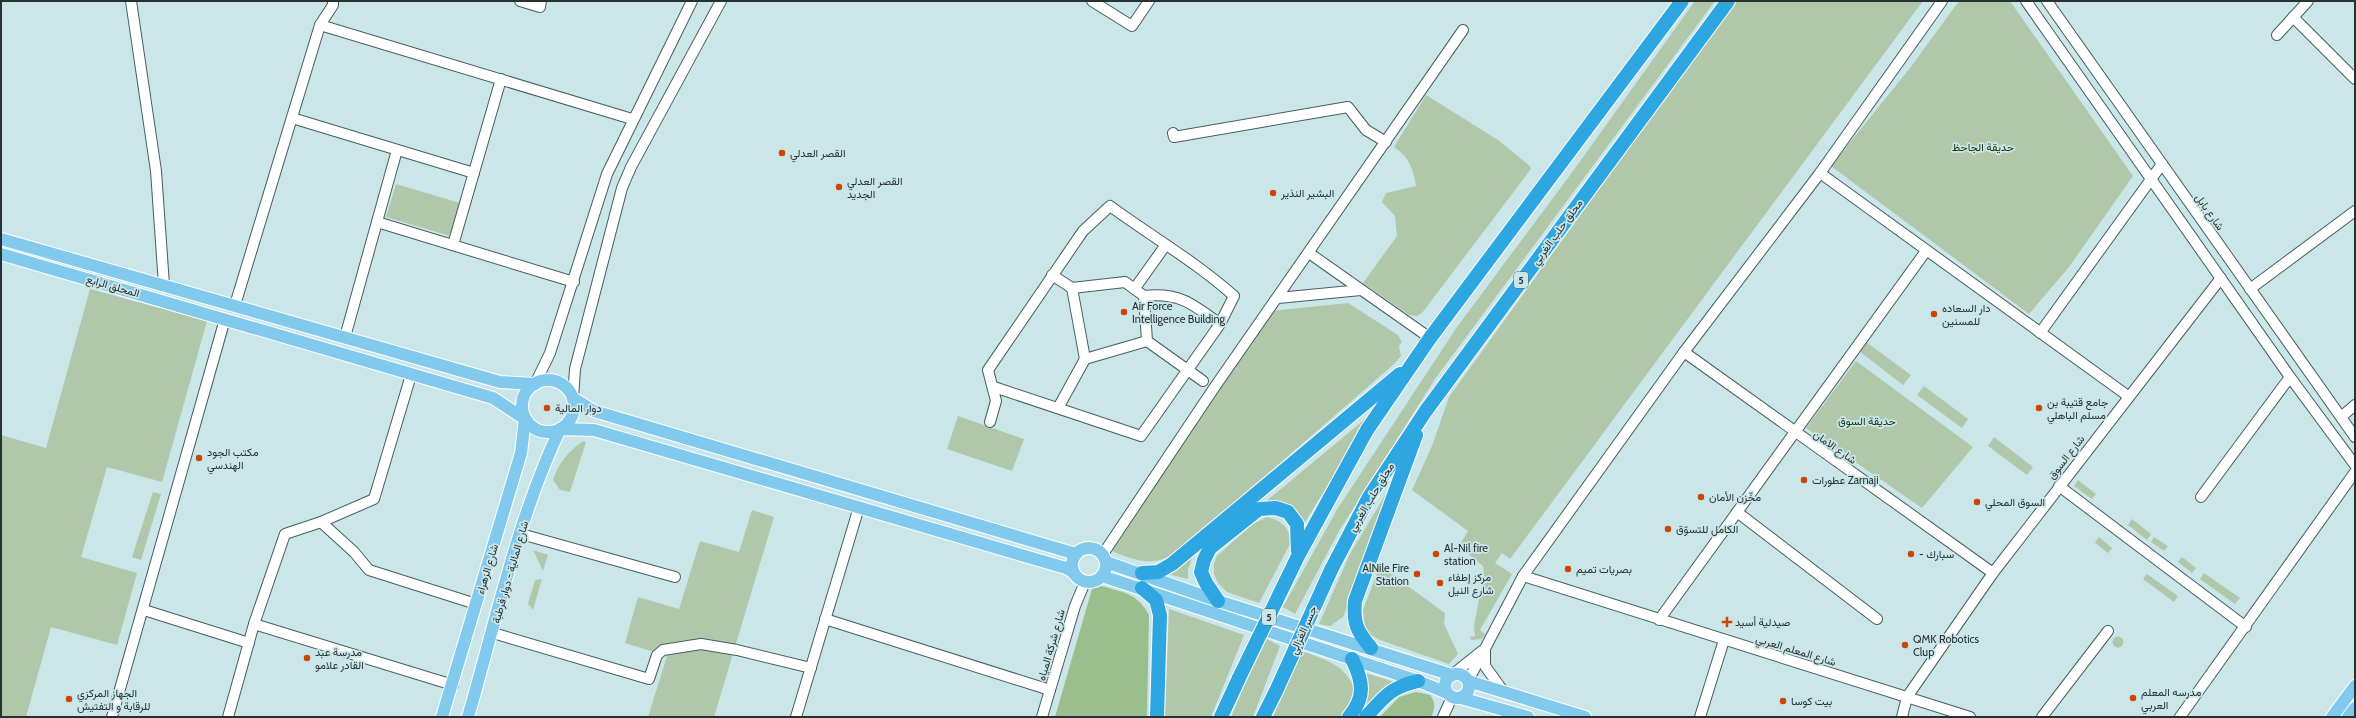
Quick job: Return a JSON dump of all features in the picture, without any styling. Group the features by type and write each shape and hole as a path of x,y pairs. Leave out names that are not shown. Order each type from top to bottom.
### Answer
{"highway":[{"name":"5","path":"1221,717 1298,556 1367,430 1430,338 1682,1"},
{"name":"محلق حلب الغربي","path":"1331,570 1369,497 1425,412 1728,1"},
{"path":"1142,574 1158,572 1172,564 1412,364"},
{"path":"1371,648 1358,633 1353,616 1355,601 1425,412"},
{"path":"1218,601 1206,584 1201,572 1204,560 1210,548 1259,509 1276,508 1288,512 1297,524 1298,556"},
{"name":"جسر الغزالي","path":"1263,717 1331,570"},
{"path":"1142,588 1156,600 1160,615 1157,717"},
{"path":"1349,717 1358,707 1361,695 1359,674 1352,659"},
{"path":"1366,717 1388,693 1400,685 1418,681"}],"main road":[{"path":"1,239 500,382 535,384 542,381 557,382 569,391 573,398 574,405 571,419 560,429"},
{"name":"المحلق الرابع","path":"1,254 493,398 526,419"},
{"path":"535,384 525,396 523,411 530,425 545,432 560,429 594,430 1066,568 1085,582 1094,581 1102,576 1142,588 1418,681 1453,696 1528,717"},
{"path":"573,398 594,411 1076,554 1090,548 1104,558 1142,574 1218,601 1371,648 1452,675 1460,674 1468,681 1585,717"},
{"name":"شارع الزهراء","path":"442,717 453,685 521,453 526,419"},
{"name":"شارع المالية - دوار قرطبة","path":"468,717 520,534 545,461 560,429"},
{"path":"1074,573 1072,563 1076,554"},
{"path":"1102,576 1104,558"},
{"path":"1452,675 1446,681 1453,696"},
{"path":"1453,696 1467,693 1468,681"},
{"path":"2332,717 2355,686"},
{"path":"2348,717 2355,708"}],"street":[{"path":"131,1 156,171 164,285"},
{"path":"235,305 320,25 333,5 333,1"},
{"path":"520,1 540,7 541,1"},
{"path":"535,384 550,353 574,282 607,174 632,119 692,1"},
{"path":"573,398 575,369 622,188 631,167 721,1"},
{"path":"1092,1 1132,26 1149,1"},
{"path":"1468,681 1523,576 1684,352 1820,173 1942,1"},
{"path":"2026,1 2290,377 2355,465"},
{"name":"شارع بابل","path":"2047,1 2355,436"},
{"path":"2277,34 2308,1"},
{"path":"2293,17 2355,79"},
{"path":"320,25 632,119"},
{"path":"1104,558 1214,388 1463,30"},
{"path":"453,245 500,79"},
{"path":"1173,133 1174,137 1348,107 1366,130 1386,142"},
{"path":"292,118 474,173"},
{"path":"345,337 397,150"},
{"path":"2040,333 2162,164"},
{"path":"1820,173 2128,396"},
{"path":"990,422 996,401 994,387 988,370 1083,232 1110,206 1165,246 1209,274 1234,296 1220,324 1142,436 994,387"},
{"path":"2250,289 2355,211"},
{"path":"377,222 574,282"},
{"path":"1135,288 1165,246"},
{"path":"1660,620 1926,251"},
{"path":"1309,253 1430,338"},
{"path":"1052,275 1072,288 1125,282 1144,296 1170,296 1184,299 1220,324"},
{"name":"شارع السوق","path":"1902,717 1907,697 1993,573 2128,396 2221,278"},
{"path":"1058,408 1085,358 1072,288"},
{"path":"1278,298 1361,290"},
{"path":"1144,296 1147,341"},
{"path":"112,717 144,610 225,319"},
{"path":"1085,358 1147,341 1203,381"},
{"name":"شارع الامان","path":"1684,352 1794,433 1993,573"},
{"path":"231,716 254,624 285,534 321,522 374,500 411,375"},
{"path":"2201,497 2290,377"},
{"path":"2341,416 2355,405"},
{"path":"2180,717 2355,472"},
{"path":"2059,486 2246,626"},
{"path":"796,717 859,507"},
{"path":"1737,512 1877,619"},
{"path":"321,522 354,552 369,570 476,604"},
{"path":"520,534 675,577"},
{"name":"شارع المعلم العربي","path":"1523,576 1970,717"},
{"name":"شارع شركة المياه","path":"1042,717 1075,606 1085,582"},
{"path":"144,610 249,643"},
{"path":"825,619 1050,690"},
{"path":"254,624 453,685"},
{"path":"2042,717 2108,631"},
{"path":"492,633 649,679 657,655 663,650 701,644 737,650 810,668"},
{"path":"1700,717 1724,640"},
{"path":"1452,675 1485,649"},
{"path":"1485,649 1485,666 1503,691"},
{"path":"1444,717 1453,696"}],"green space":[{"path":"1695,1 1715,1 1435,379 1339,531 1295,614 1283,607 1338,508 1457,327 1576,167"},
{"path":"1735,1 1923,1 1510,559 1502,553 1495,563 1512,574 1480,630 1485,634 1482,639 1471,640 1470,637 1475,636 1474,626 1484,573 1483,566 1459,546 1468,531 1412,490 1432,446 1449,397"},
{"name":"حديقة الجاحظ","path":"1959,1 2010,1 2133,176 2069,267 2029,314 1831,166 1910,68"},
{"path":"1426,95 1498,140 1530,166 1531,169 1422,313 1417,316 1409,315 1363,283 1397,236 1395,216 1382,202 1386,193 1416,186 1410,164 1407,159 1394,147"},
{"path":"396,184 460,203 450,236 386,217"},
{"path":"90,289 207,321 162,482 107,467 81,557 137,573 117,645 51,627 26,717 1,717 1,435 46,448"},
{"path":"1348,303 1398,335 1402,342 1399,346 1401,356 1394,364 1174,555 1157,560 1143,561 1112,551 1271,311"},
{"path":"1866,342 1911,375 1903,385 1859,351"},
{"name":"حديقة السوق","path":"1856,361 1973,447 1922,508 1806,428"},
{"path":"1924,386 1968,419 1962,428 1917,395"},
{"path":"1370,415 1304,524 1295,511 1264,503"},
{"path":"958,416 1024,439 1012,471 947,449"},
{"path":"1994,437 2033,467 2027,475 1988,446"},
{"path":"583,441 586,442 570,492 560,490 553,480 555,474 565,458"},
{"path":"1402,467 1343,617 1330,626 1319,624 1350,554"},
{"path":"2078,480 2096,494 2092,499 2074,486"},
{"path":"153,492 161,494 141,560 132,557"},
{"path":"752,510 774,517 714,717 648,717 667,656 625,643 638,597 679,609 700,541 739,552"},
{"path":"1267,517 1277,520 1284,525 1289,532 1291,542 1259,603 1227,592 1218,583 1214,574 1214,564 1217,556 1253,524"},
{"path":"2132,519 2151,534 2147,540 2128,525"},
{"path":"2099,537 2112,548 2108,553 2095,543"},
{"path":"2154,537 2168,546 2164,551 2151,542"},
{"path":"533,550 548,555 543,571"},
{"path":"2182,557 2196,568 2192,573 2178,562"},
{"path":"1192,558 1188,570 1188,579 1164,573"},
{"path":"1380,566 1445,613 1444,624 1458,654 1449,664 1380,640 1369,634 1365,628 1363,610"},
{"path":"2204,573 2240,598 2235,604 2200,579"},
{"path":"2147,574 2178,596 2174,602 2143,579"},
{"path":"542,579 533,610 528,604 535,580"},
{"path":"1098,585 1134,597 1144,607 1149,615 1147,717 1055,717 1092,589"},
{"path":"1169,609 1244,635 1211,717 1165,717"},
{"path":"2118,636 2122,638 2124,642 2122,646 2118,648 2114,646 2112,642 2114,638"},
{"path":"1265,638 1280,646 1253,717 1231,717"},
{"path":"1302,651 1327,661 1341,669 1351,682 1355,691 1345,717 1273,717"},
{"path":"1361,672 1395,682 1384,687 1365,708 1367,696"},
{"path":"1416,692 1430,695 1432,698 1434,706 1431,717 1380,717 1399,697"}],"place":[{"name":"القصر العدلي","path":"782,153"},
{"name":"القصر العدلي الجديد","path":"839,187"},
{"name":"البشير النذير","path":"1273,193"},
{"name":"Air Force Intelligence Building","path":"1124,312"},
{"name":"دار السعاده للمسنين","path":"1934,314"},
{"name":"دوار المالية","path":"547,408"},
{"name":"جامع قتيبة بن مسلم الباهلي","path":"2039,408"},
{"name":"مكتب الجود الهندسي","path":"199,458"},
{"name":"عطورات Zarnaji","path":"1804,480"},
{"name":"مخّزن الأمان","path":"1701,497"},
{"name":"السوق المحلي","path":"1977,502"},
{"name":"الكامل للتسوّق","path":"1668,529"},
{"name":"Al-Nil fire station","path":"1436,554"},
{"name":"- سبارك","path":"1911,554"},
{"name":"بصريات تميم","path":"1568,569"},
{"name":"AlNile Fire Station","path":"1417,574"},
{"name":"مركز إطفاء شارع النيل","path":"1440,583"},
{"name":"صيدلية أسيد","path":"1727,622"},
{"name":"QMK Robotics Clup","path":"1905,645"},
{"name":"مدرسة عبد القادر علامو","path":"307,658"},
{"name":"مدرسه المعلم العربي","path":"2133,698"},
{"name":"الجهاز المركزي للرقابة و التفتيش","path":"69,699"},
{"name":"بيت كوسا","path":"1783,701"}]}
